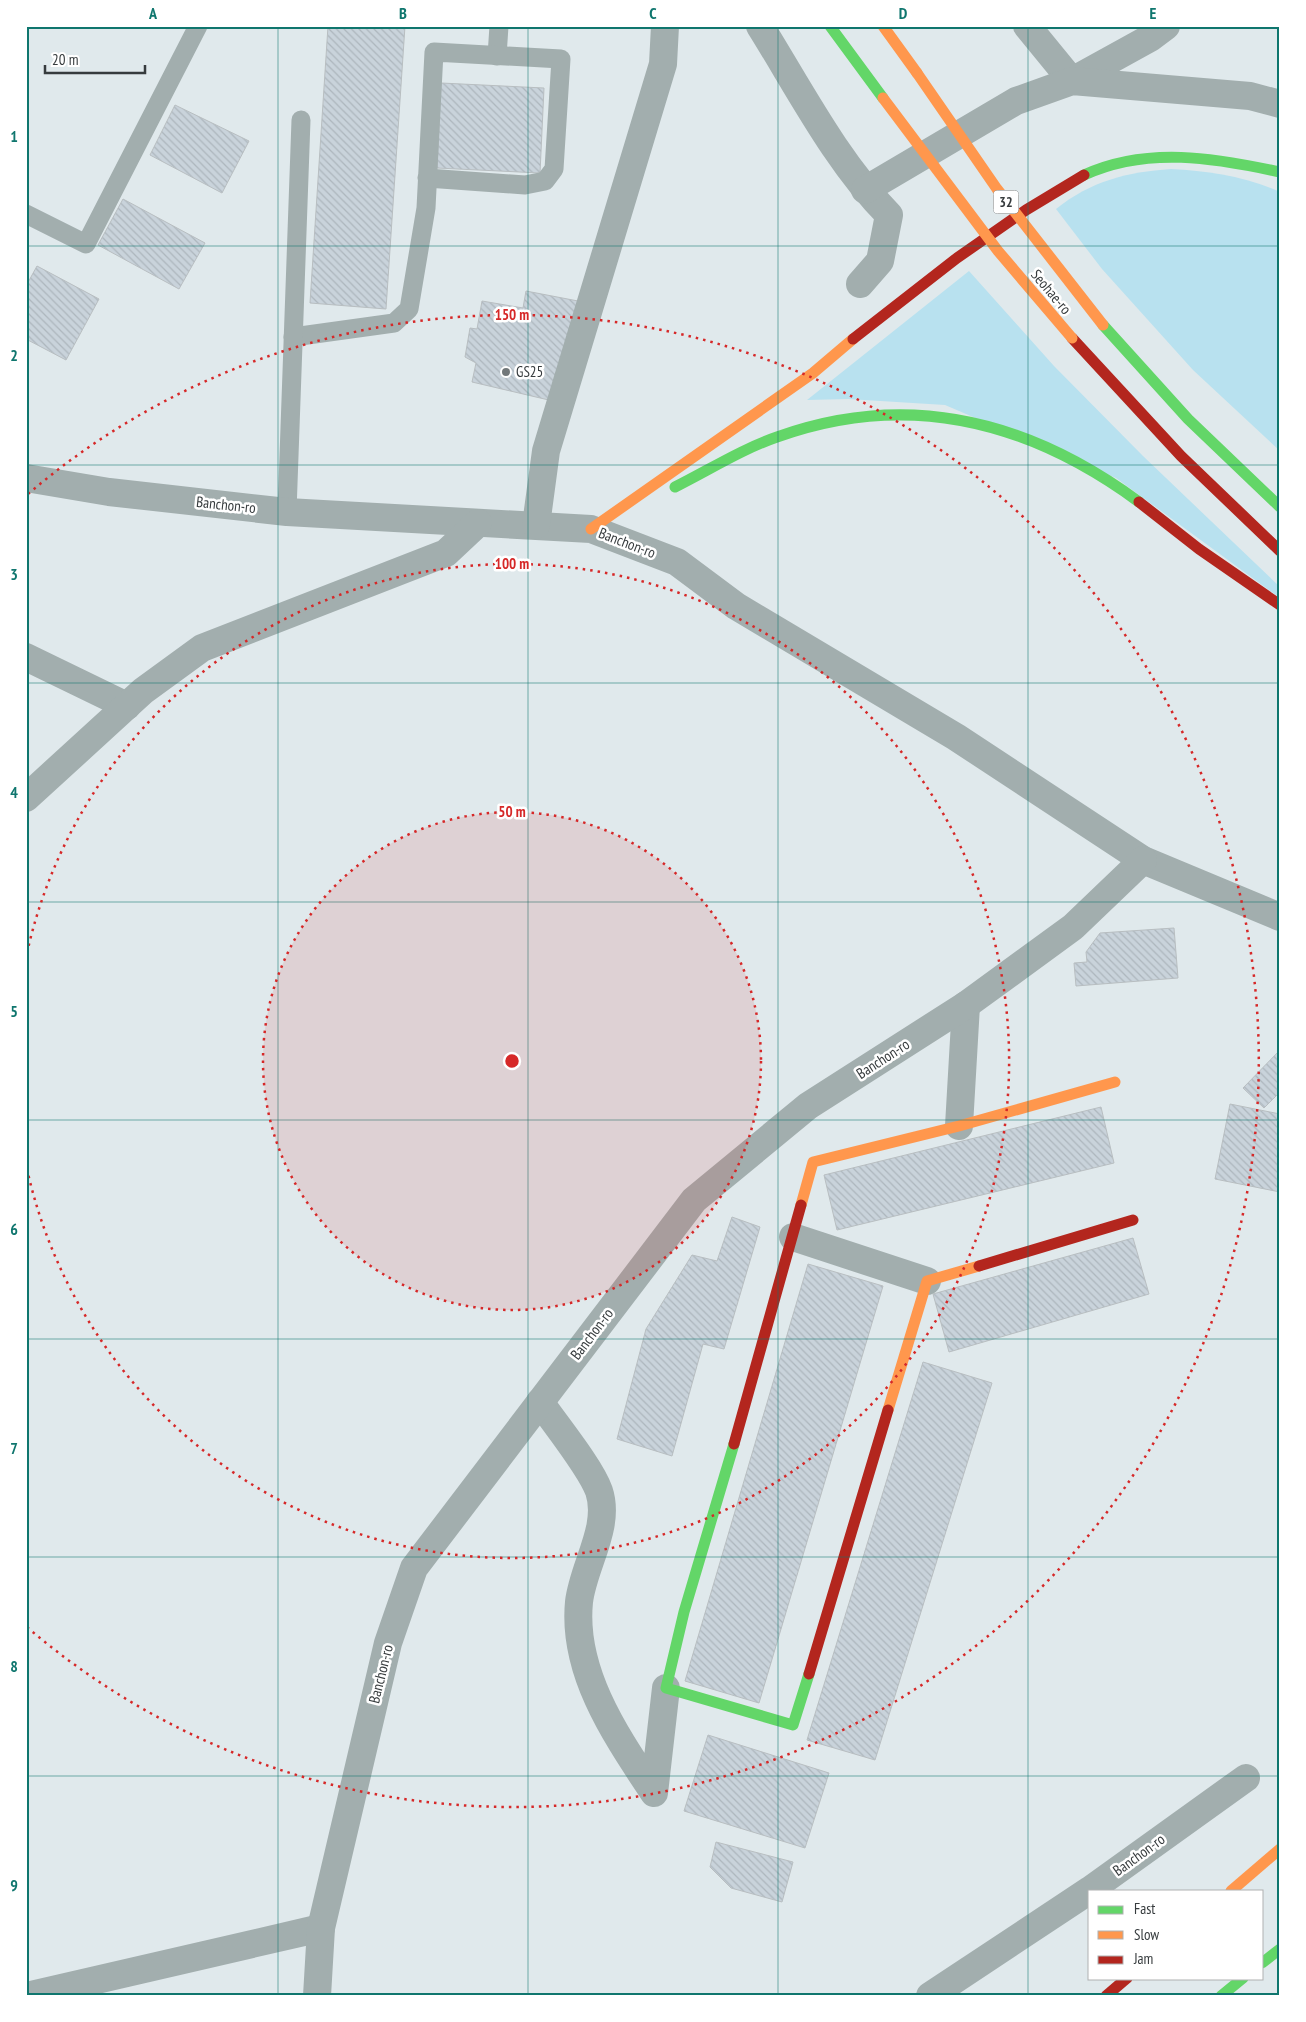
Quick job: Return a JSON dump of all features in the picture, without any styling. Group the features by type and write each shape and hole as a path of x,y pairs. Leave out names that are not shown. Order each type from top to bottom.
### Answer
{"main road":[{"name":"Seohae-ro","path":"830,26 980,229 1045,310 1181,456 1280,551"},
{"name":"Seohae-ro","path":"884,26 997,189 1103,325 1160,391 1204,437 1280,507"},
{"path":"592,529 813,372 887,311 958,258 1026,210 1079,177 1105,164 1158,156 1220,159 1280,172"},
{"path":"592,529 749,449 789,432 859,416 903,413 938,417 981,426 1021,438 1074,461 1119,488 1201,550 1280,605"},
{"path":"1115,1082 959,1126 813,1162 739,1428 684,1612 666,1688 793,1725 927,1281 1133,1220"},
{"path":"1232,1890 1280,1849"},
{"path":"1264,1961 1280,1949"},
{"path":"1106,1996 1125,1980"},
{"path":"1221,1996 1241,1980"}],"street":[{"path":"536,525 546,451 663,64 665,26"},
{"path":"760,26 865,190 889,215 880,260 860,284"},
{"path":"1027,26 1072,81 1250,96 1280,104"},
{"path":"865,190 1016,100 1072,81 1150,38 1166,26"},
{"name":"Banchon-ro","path":"26,478 109,492 287,512 592,529 677,562 736,606 956,737 1143,860 1280,917"},
{"path":"26,798 143,691 202,648 446,553 478,523"},
{"path":"26,657 127,706"},
{"name":"Banchon-ro","path":"317,1996 321,1928 388,1643 414,1568 694,1200 808,1106 966,1005 1073,927 1143,860"},
{"path":"959,1126 966,1005"},
{"path":"793,1237 927,1281"},
{"path":"540,1402 598,1491 602,1515 580,1601 580,1638 592,1682 616,1735 654,1793 666,1688"},
{"name":"Banchon-ro","path":"1090,1890 1246,1778"},
{"name":"Banchon-ro","path":"930,1996 1088,1891"},
{"path":"27,1996 321,1928"}],"lane":[{"path":"26,214 86,244 198,26"},
{"path":"498,56 499,26"},
{"path":"293,337 394,323 409,309 426,208 434,52 561,59 554,170 545,181 525,186 428,178"},
{"path":"287,512 301,120"}],"shaded area":[{"path":"1171,169 1226,175 1267,186 1280,192 1280,451 1193,370 1102,269 1056,209 1083,191 1110,180 1155,170"},
{"path":"969,271 1054,366 1143,456 1280,587 1280,598 1116,478 945,405 848,399 807,400"}],"building":[{"path":"328,26 405,26 386,309 310,303"},
{"path":"441,83 544,88 540,173 437,168"},
{"path":"175,105 249,141 222,193 150,155"},
{"path":"123,199 205,243 179,289 98,245"},
{"path":"37,266 99,299 66,360 26,339 26,286"},
{"path":"526,291 578,301 553,401 472,382 476,363 465,357 470,328 477,329 482,301 523,308"},
{"path":"1174,928 1178,978 1076,986 1074,963 1087,962 1086,952 1100,933"},
{"path":"1280,1050 1280,1092 1264,1108 1243,1088"},
{"path":"1230,1104 1280,1114 1280,1192 1215,1179"},
{"path":"1101,1107 1114,1163 837,1230 824,1175"},
{"path":"732,1217 760,1227 724,1349 703,1344 672,1456 617,1439 646,1329 692,1255 717,1261"},
{"path":"1133,1238 1149,1294 949,1352 933,1294"},
{"path":"808,1264 883,1286 759,1703 685,1681"},
{"path":"923,1362 992,1383 875,1760 807,1740"},
{"path":"708,1735 829,1773 805,1848 684,1811"},
{"path":"716,1842 793,1862 782,1902 731,1888 710,1867"}],"traffic: fast":[{"path":"830,26 883,98"},
{"path":"1084,175 1132,160 1181,157 1231,162 1280,172"},
{"path":"1103,325 1188,419 1280,507"},
{"path":"675,487 738,454 777,437 826,423 873,416 920,416 966,422 1011,433 1054,451 1097,474 1139,502"},
{"path":"734,1444 684,1612 666,1688 793,1725 809,1674"},
{"path":"1264,1961 1280,1949"},
{"path":"1221,1996 1241,1980"}],"traffic: slow":[{"path":"883,26 917,73"},
{"path":"917,73 997,189 1103,325"},
{"path":"883,98 998,251 1072,338"},
{"path":"591,529 813,373 853,339"},
{"path":"801,1205 813,1162 959,1126 1115,1082"},
{"path":"888,1410 927,1281 979,1266"},
{"path":"1232,1890 1280,1849"}],"traffic: jam":[{"path":"853,339 957,258 1026,210 1084,175"},
{"path":"1072,338 1181,456 1280,551"},
{"path":"1139,502 1199,549 1280,605"},
{"path":"734,1444 801,1205"},
{"path":"979,1266 1133,1220"},
{"path":"809,1674 888,1410"},
{"path":"1106,1996 1125,1980"}],"place":[{"name":"GS25","path":"506,372"}]}
